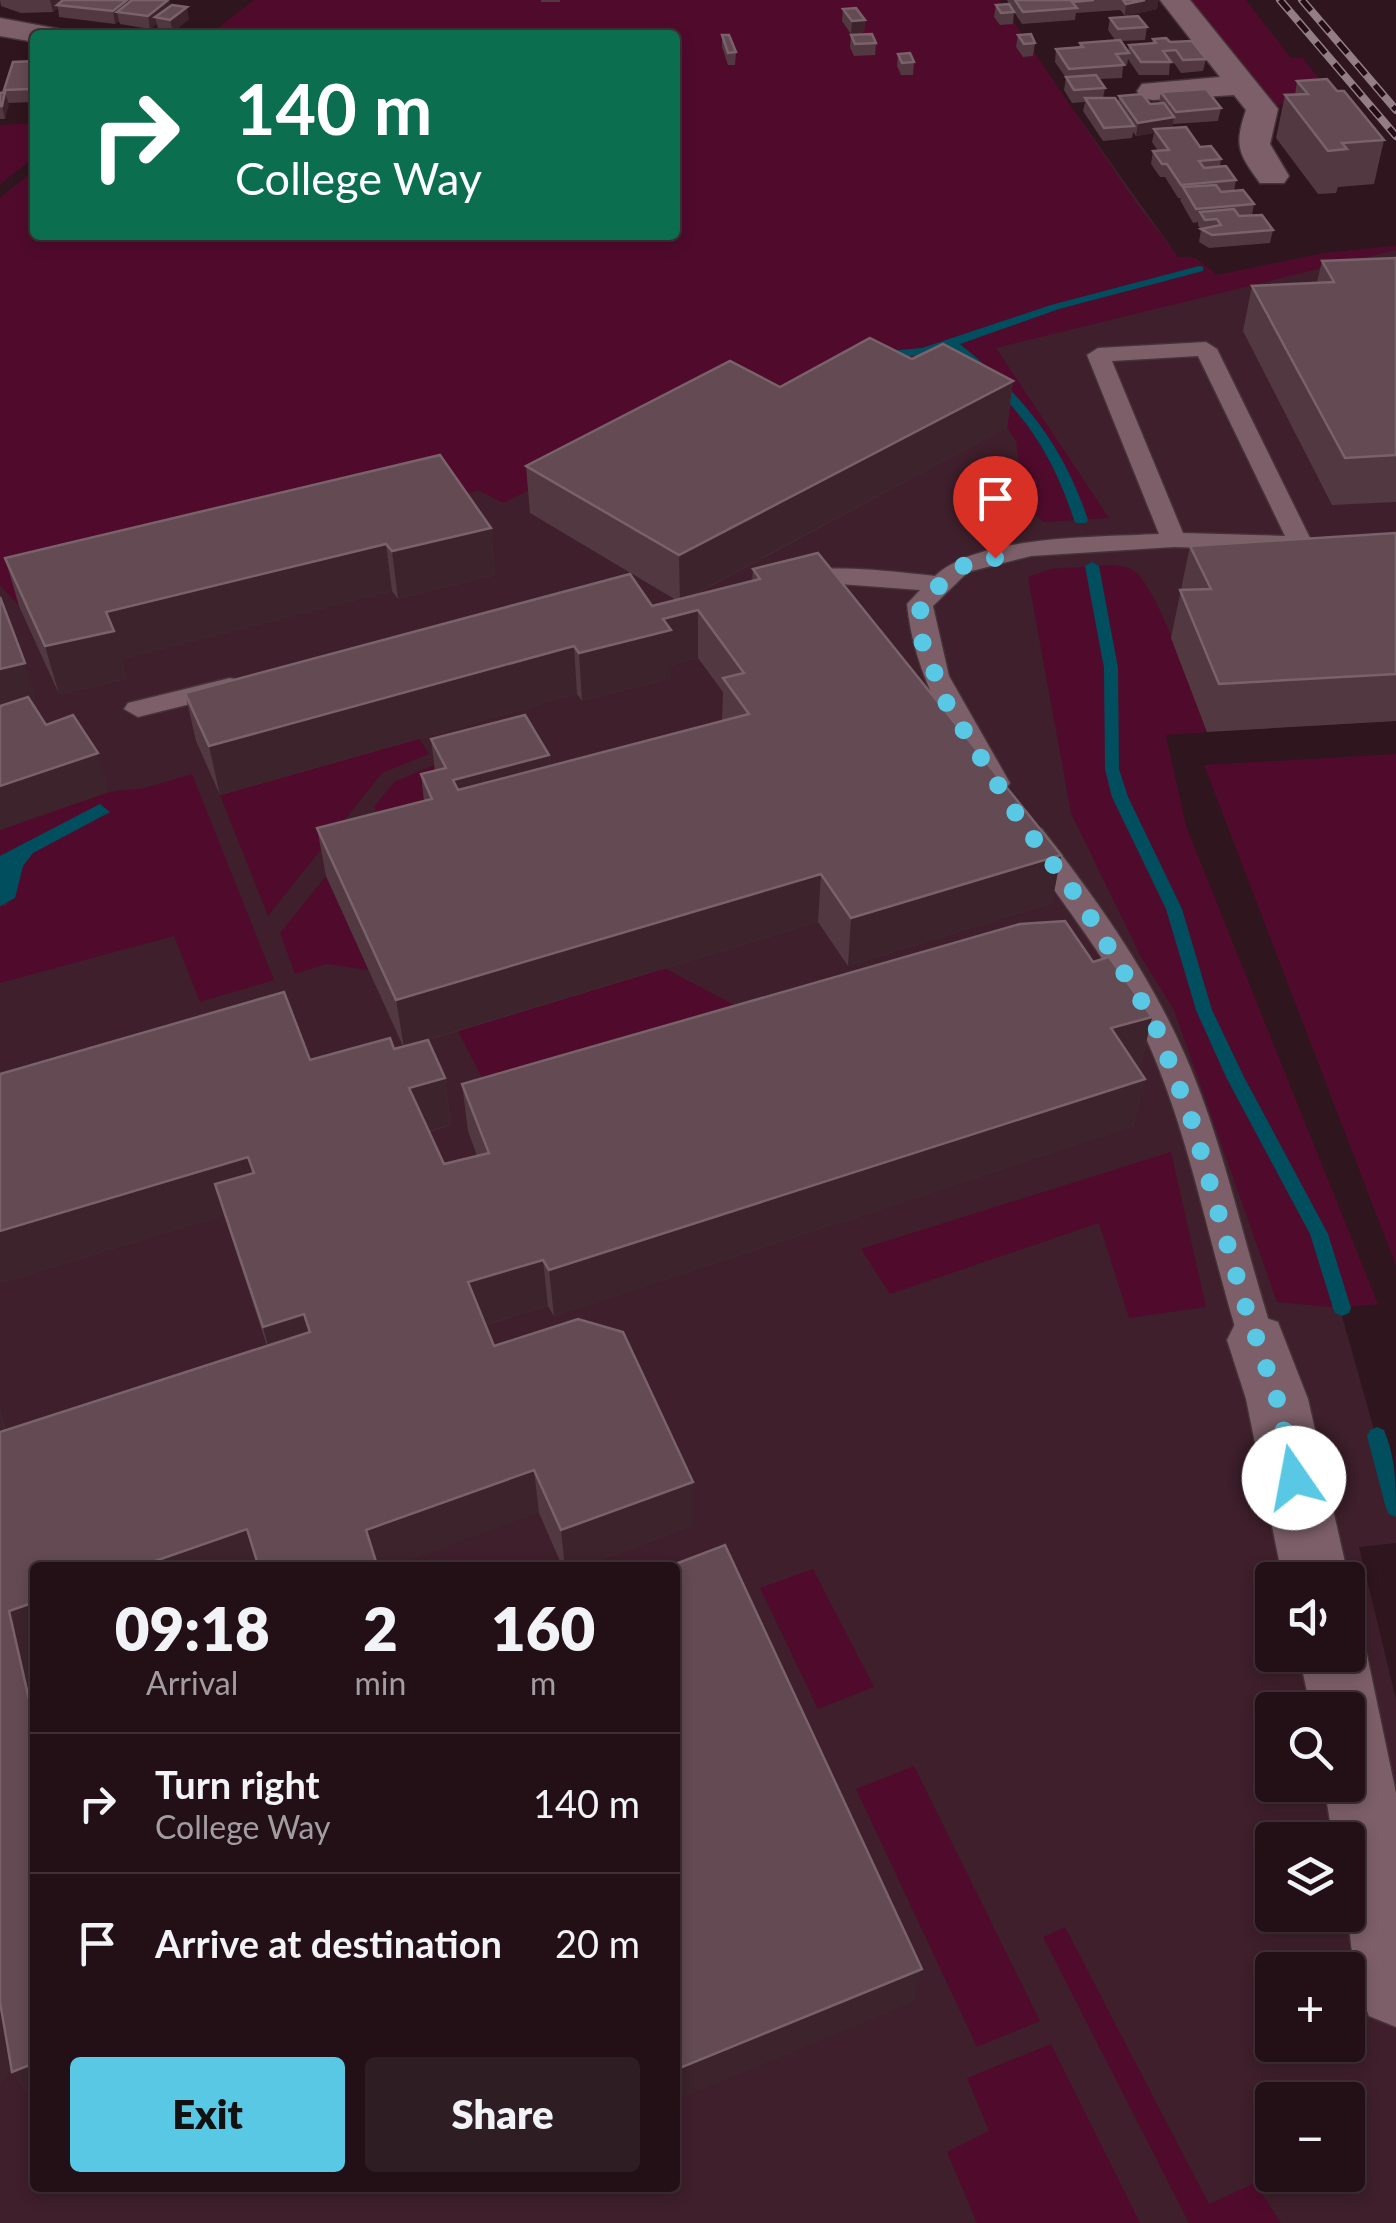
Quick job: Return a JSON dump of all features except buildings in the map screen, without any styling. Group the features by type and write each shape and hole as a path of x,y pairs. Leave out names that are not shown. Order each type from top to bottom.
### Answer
{"street":[{"path":"1174,0 1262,109 1250,140 1272,176"},
{"path":"0,27 30,32"},
{"path":"1153,91 1242,84"},
{"path":"1257,1340 1277,1399 1312,1562"},
{"path":"1362,1802 1396,1989"}],"lane":[{"path":"1174,540 1098,356 1206,349 1301,544 1174,540 1031,549 959,567 920,604 922,641 946,702 1014,812 1081,902 1154,1022 1192,1121 1257,1340"},
{"path":"771,585 840,576 942,584"},
{"path":"138,709 254,681"}],"shaded area":[{"path":"254,0 999,0 1137,204 1178,257 1195,258 1217,275 1325,253 1396,246 1396,250 996,348 1109,518 1044,522 1025,508 1016,441 1007,427 770,414 731,392 503,503 478,490 445,502 19,606 0,585 0,198 30,174 30,240 680,240 680,30 215,30"},
{"path":"1188,0 1246,0 1291,58 1303,58 1369,143 1301,103 1272,105"},
{"path":"1060,91 1178,257 1195,258 1217,275 1325,253 1396,246 1396,721 1112,737 1319,1234 1396,1508 1396,1543 1359,1547 1363,1562 1255,1562 1255,1672 1365,1672 1365,1572 1396,1699 1396,2223 0,2223 0,198 30,174 30,240 680,240 680,233"},
{"path":"30,123 30,161 0,184 0,125"},
{"path":"1111,565 1132,569 1144,582 1165,621 1194,695 1207,732 1166,735 1186,826 1378,1304 1342,1308 1277,1302 1174,1010 1141,957 1071,813 1028,577 1050,569"},
{"path":"501,737 393,845 374,807 394,782"},
{"path":"419,738 429,754 382,773 268,916 220,795"},
{"path":"1396,754 1396,1266 1204,765"},
{"path":"192,774 274,980 200,1002 174,936 0,983 0,906 6,906 10,900 26,862 52,839 109,813 100,804 0,856 0,830 109,792 145,788"},
{"path":"326,876 368,970 326,964 295,974 280,933"},
{"path":"664,968 772,1025 498,1109 458,1031"},
{"path":"1171,1152 1206,1307 1129,1318 1099,1223 890,1294 861,1249"},
{"path":"813,1569 874,1687 818,1709 760,1588"},
{"path":"914,1766 1040,2021 977,2047 856,1789"},
{"path":"1065,1927 1209,2204 1255,2183 1255,2192 1261,2192 1281,2223 1189,2223 1043,1937"},
{"path":"1051,2044 1140,2223 977,2223 947,2152 989,2131 967,2078"}],"water":[{"path":"100,804 110,812 33,853 23,866 15,898 0,906 0,856"}],"waterway":[{"path":"951,343 1055,307 1199,269"},
{"path":"878,356 951,343"},
{"path":"951,343 996,381 1032,420 1060,465 1081,520"},
{"path":"1092,566 1111,668 1112,769 1120,797 1174,909 1204,1010 1235,1077 1319,1234 1342,1308"},
{"path":"1377,1436 1396,1508"}],"railway":[{"path":"1280,0 1396,136"},
{"path":"1302,0 1396,110"}],"route":[{"path":"995,558 959,567 920,604 922,641 946,702 1020,820 1081,902 1154,1022 1192,1121 1244,1302 1277,1399 1294,1478"}]}
